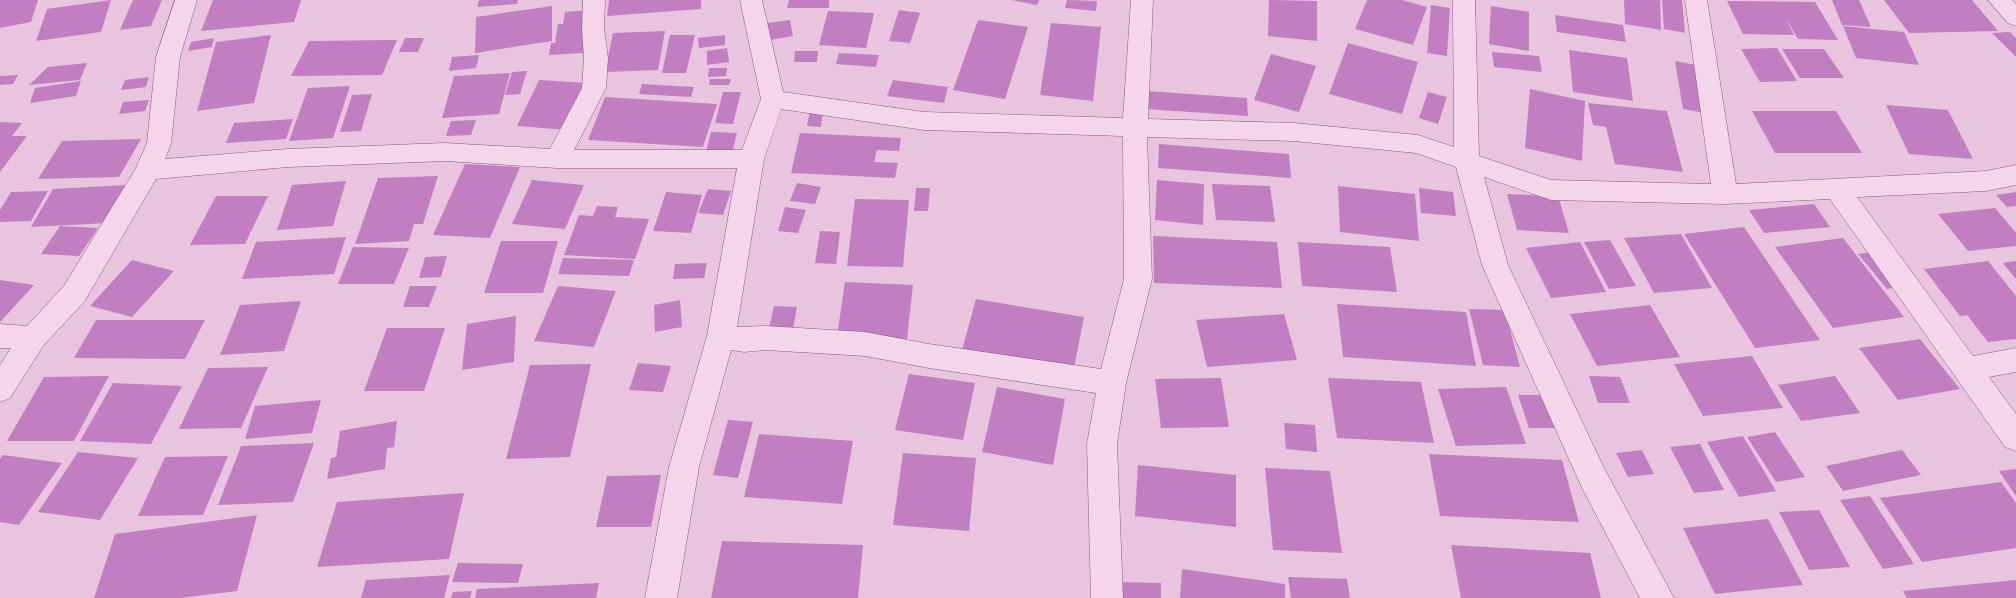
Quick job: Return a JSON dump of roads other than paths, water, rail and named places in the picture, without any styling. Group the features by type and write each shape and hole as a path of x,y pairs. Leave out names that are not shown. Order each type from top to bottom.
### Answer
{"street":[{"path":"0,390 33,338 74,294 148,170 159,144 168,57 186,0"},
{"path":"558,159 594,88 596,58 593,29 594,0"},
{"path":"661,598 684,467 721,336 751,159 773,99 751,0"},
{"path":"1107,598 1102,444 1112,382 1138,279 1135,129 1142,0"},
{"path":"1464,0 1467,162 1495,265 1593,478 1658,598"},
{"path":"1696,0 1725,194"},
{"path":"1999,0 2016,18"},
{"path":"773,99 924,121 1135,129 1294,132 1418,144 1551,190 1725,194 1986,181 2016,175"},
{"path":"148,170 288,158 445,152 558,159 751,159"},
{"path":"1837,188 2016,438"},
{"path":"0,336 33,338"},
{"path":"721,336 744,340 766,338 865,344 929,356 1112,382"},
{"path":"1968,369 2016,360"}]}
